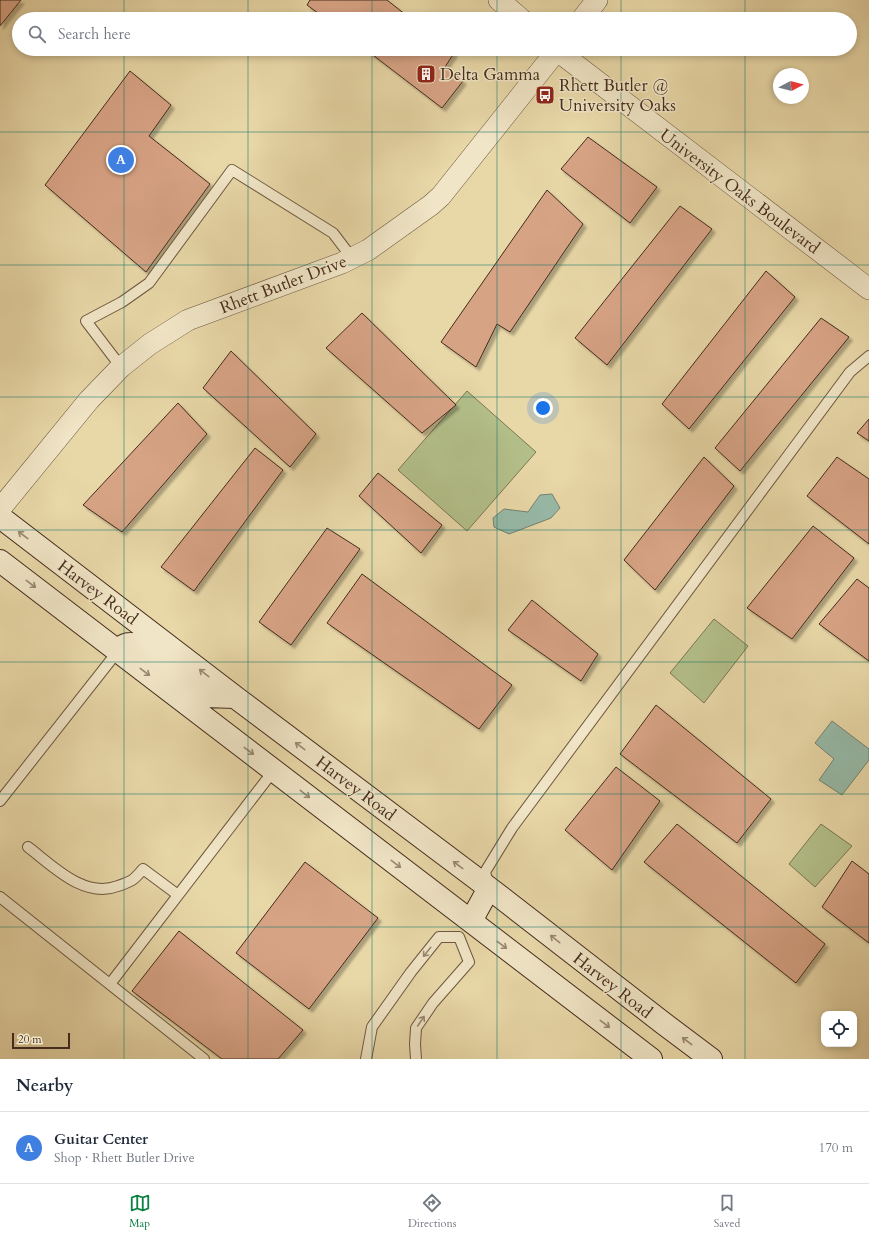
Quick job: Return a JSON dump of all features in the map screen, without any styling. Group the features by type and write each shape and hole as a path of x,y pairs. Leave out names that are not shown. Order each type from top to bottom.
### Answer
{"main road":[{"name":"Harvey Road","path":"0,517 235,697 489,888 711,1059"},
{"name":"Harvey Road","path":"0,561 274,770 465,929 651,1059"},
{"path":"118,651 121,646 130,643 139,645 205,696 235,697"},
{"path":"465,929 489,888"}],"street":[{"path":"499,0 513,12"},
{"path":"588,12 597,0"},
{"name":"Rhett Butler Drive","path":"0,509 89,400 122,367 150,344 188,320 342,263 368,250 431,205 441,196 552,56"},
{"name":"University Oaks Boulevard","path":"565,56 869,289"}],"lane":[{"path":"122,367 86,321 122,302 149,283 232,170 333,233 352,258"},
{"path":"489,888 485,872 512,828 850,372 869,356"},
{"path":"0,801 118,651"},
{"path":"110,984 274,770"},
{"path":"28,847 74,882 92,889 112,888 134,880 143,869 178,896"},
{"path":"0,897 204,1059"},
{"path":"366,1059 372,1027 411,972 439,937 465,929 469,962 433,1003 416,1028 416,1059"}],"green space":[{"path":"467,391 536,452 467,531 398,470"},
{"path":"714,619 748,646 704,703 670,673"},
{"path":"821,824 852,846 815,887 789,864"}],"shaded area":[{"path":"552,494 560,508 551,518 509,534 494,527 493,518 504,509 528,512 540,495"},
{"path":"832,721 869,749 869,760 842,795 819,780 834,759 815,743"}],"building":[{"path":"0,0 21,0 0,26"},
{"path":"310,0 387,0 402,12 316,12 307,5"},
{"name":"Delta Gamma","path":"374,56 452,56 445,67 463,81 442,108"},
{"path":"130,71 171,105 149,136 210,184 146,272 45,185"},
{"path":"588,137 657,187 630,223 561,169"},
{"path":"547,190 583,224 510,332 497,324 476,367 441,342"},
{"path":"680,206 712,229 607,365 575,338"},
{"path":"766,271 795,297 689,429 662,404"},
{"path":"362,313 456,405 422,433 326,348"},
{"path":"821,318 849,337 740,471 715,448"},
{"path":"231,351 316,434 290,467 203,388"},
{"path":"178,403 207,434 122,532 83,505"},
{"path":"869,419 869,441 857,433"},
{"path":"255,448 283,470 194,591 161,567"},
{"path":"704,457 734,486 655,590 624,560"},
{"path":"837,457 869,479 869,544 807,496"},
{"path":"378,473 442,525 421,553 359,496"},
{"path":"813,526 854,558 792,639 747,608"},
{"path":"327,528 360,549 291,645 259,622"},
{"path":"362,574 512,685 479,729 327,623"},
{"path":"857,579 869,588 869,661 819,624"},
{"path":"532,600 598,654 581,681 508,630"},
{"path":"656,705 771,799 737,843 620,754"},
{"path":"616,767 660,801 612,870 565,830"},
{"path":"677,824 825,944 796,983 644,862"},
{"path":"852,861 869,874 869,943 822,907"},
{"path":"305,862 378,918 309,1009 236,953"},
{"path":"179,931 303,1030 278,1059 222,1059 132,991"}],"place":[{"name":"Delta Gamma","path":"426,74"},
{"name":"Rhett Butler @ University Oaks","path":"545,95"},
{"name":"Guitar Center","path":"121,160"}]}
